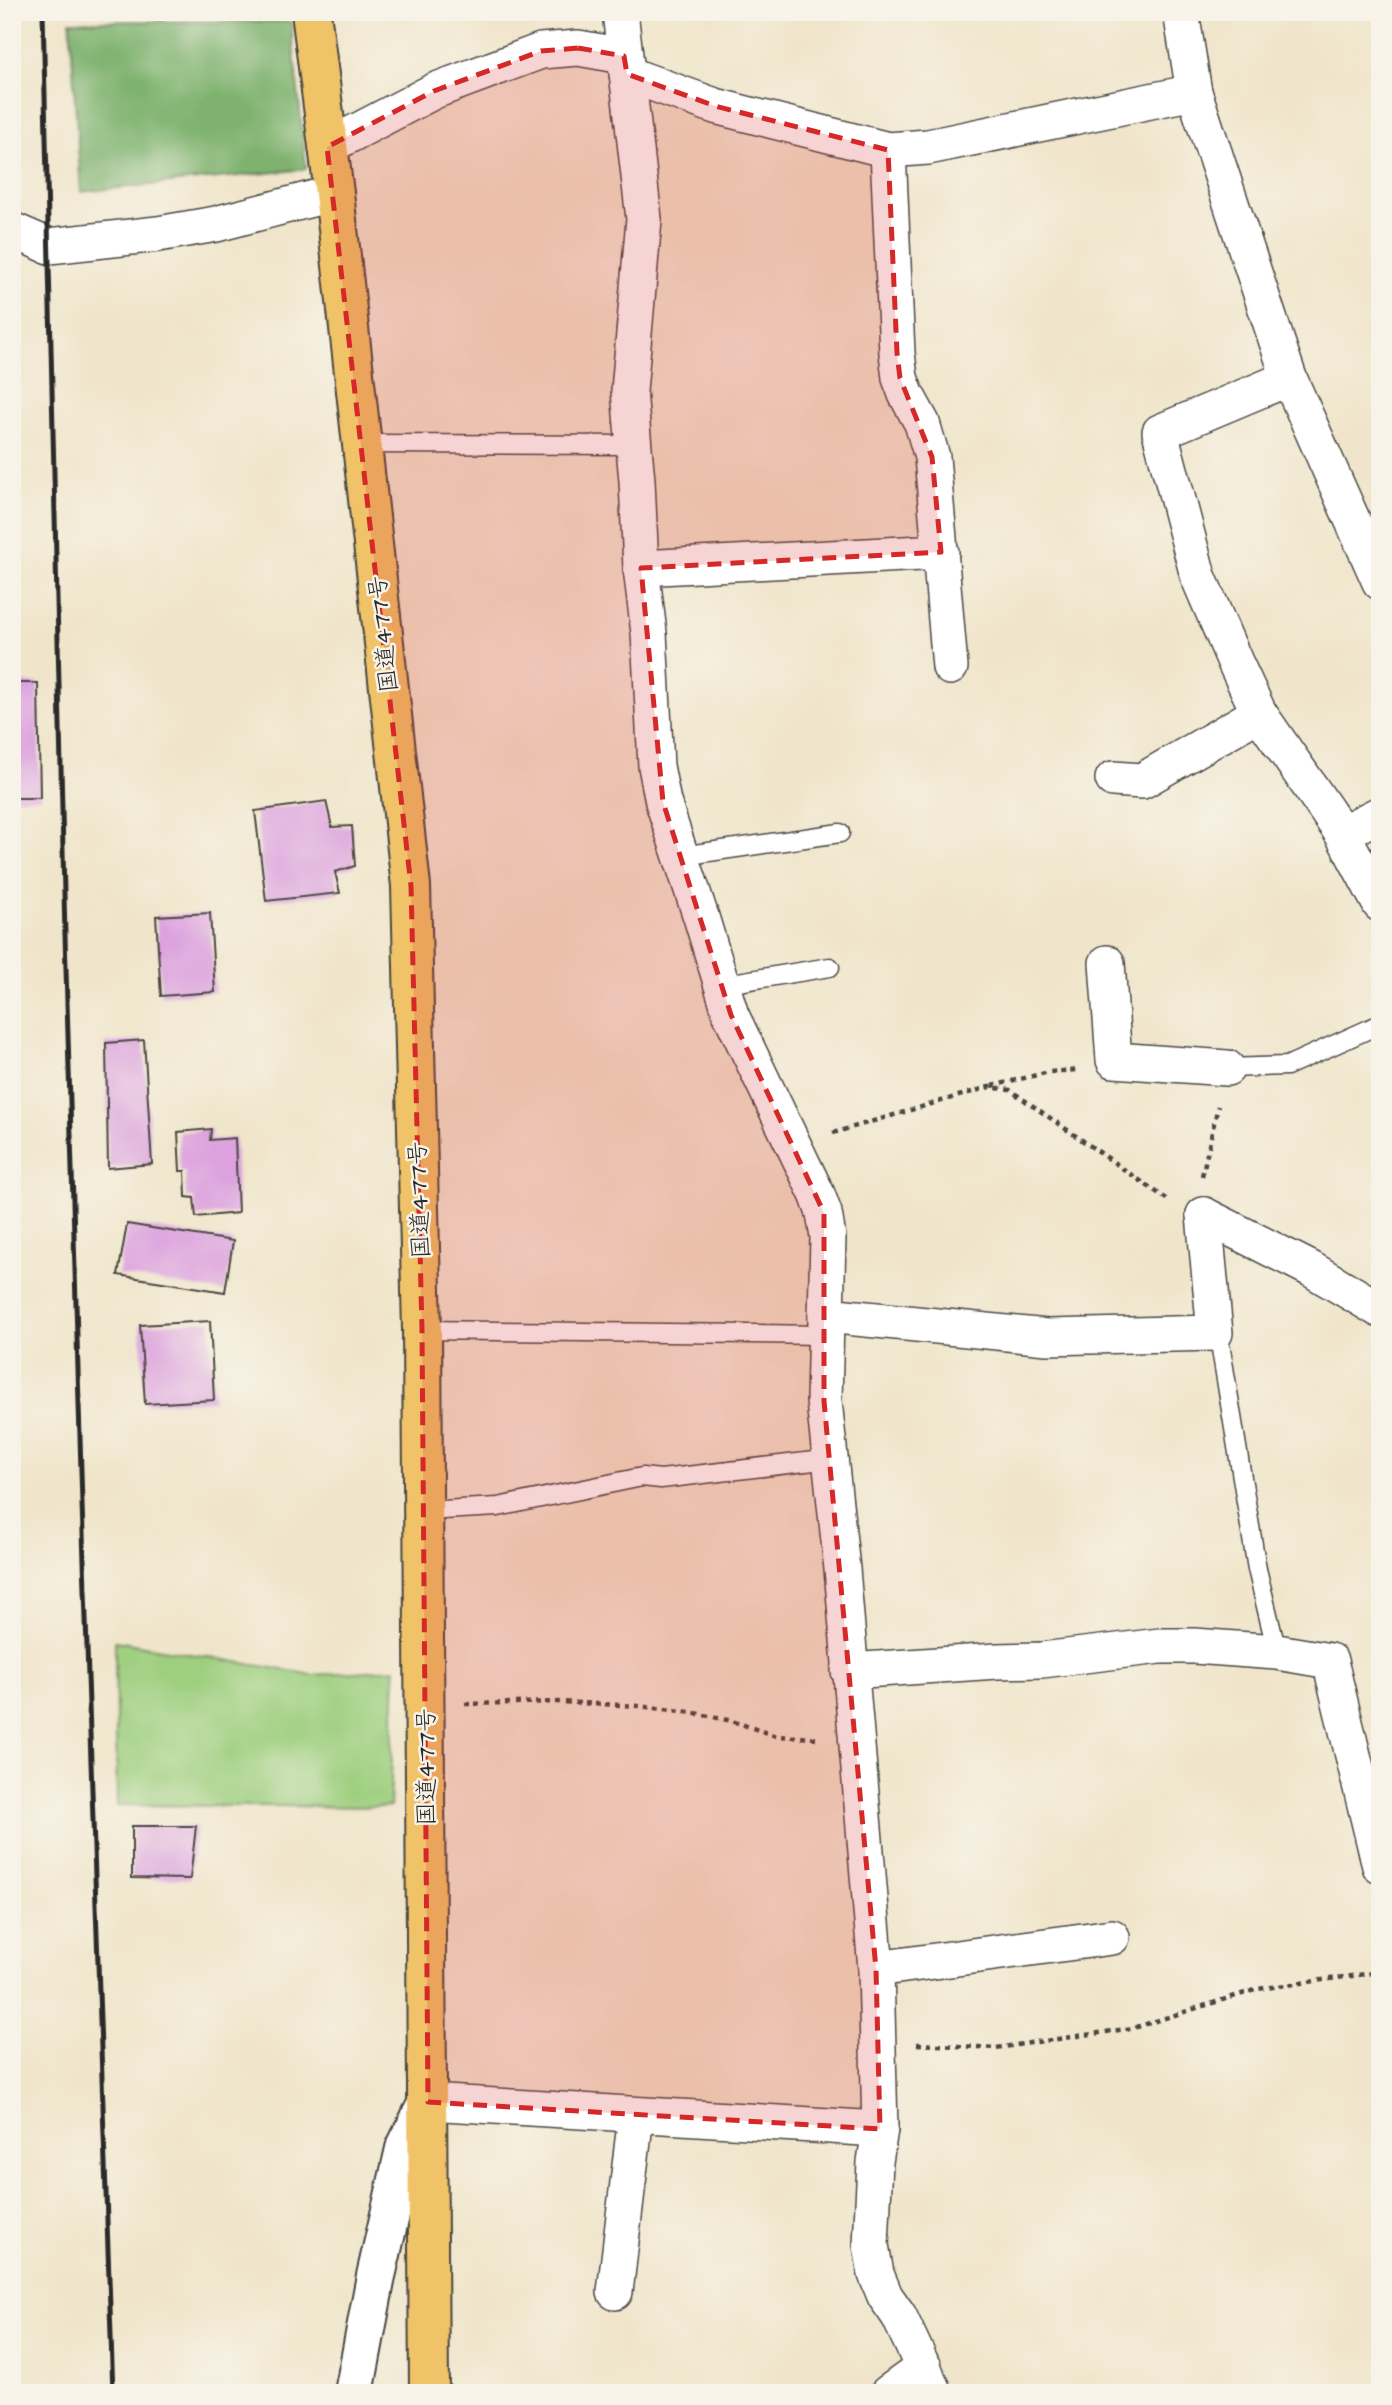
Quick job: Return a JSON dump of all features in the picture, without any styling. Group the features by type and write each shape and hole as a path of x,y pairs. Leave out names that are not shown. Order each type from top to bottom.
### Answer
{"highway":[{"name":"国道477号","path":"311,12 334,193 411,887 422,1330 429,2393"}],"street":[{"path":"620,12 644,219 629,391 640,568 649,633 656,766 663,802 730,1015 824,1213 828,1237 824,1401 842,1569 876,1969 880,2129 875,2162 871,2245 876,2274 885,2296 899,2316 930,2380 887,2393"},
{"path":"1181,12 1194,92 1289,378 1380,582"},
{"path":"327,147 434,91 541,51 579,48 625,65 715,106 888,150 928,147 1194,92"},
{"path":"888,150 900,379 922,422 932,457 950,667"},
{"path":"12,230 49,246 145,236 216,224 334,193"},
{"path":"1289,378 1160,432 1198,576 1259,713 1342,833 1380,904"},
{"path":"640,568 941,552"},
{"path":"1113,779 1142,781 1259,713"},
{"path":"1342,833 1380,814"},
{"path":"1107,963 1114,1060 1227,1068"},
{"path":"825,1325 1047,1337 1215,1333 1204,1215"},
{"path":"1204,1215 1311,1269 1380,1310"},
{"path":"849,1671 1042,1660 1160,1646 1276,1652 1330,1661 1380,1866"},
{"path":"876,1969 1112,1937"},
{"path":"354,2393 376,2276 405,2149 428,2102 880,2129"},
{"path":"615,2291 636,2115"}],"lane":[{"path":"362,444 633,445"},
{"path":"681,856 839,833"},
{"path":"720,985 830,967"},
{"path":"1227,1068 1287,1066 1380,1024"},
{"path":"422,1330 825,1325"},
{"path":"1215,1333 1221,1349 1257,1569 1276,1652"},
{"path":"424,1511 498,1507 642,1477 661,1479 831,1459"}],"path":[{"path":"796,1152 832,1133 989,1087 1049,1072 1089,1069 1114,1060"},
{"path":"1204,1215 1198,1192 1227,1068"},
{"path":"989,1087 1010,1090 1170,1201 1204,1215"},
{"path":"426,1704 561,1702 638,1706 690,1712 732,1721 776,1736 856,1739"},
{"path":"878,2042 996,2048 1133,2028 1258,1989 1380,1972"}],"highlighted area":[{"path":"578,48 624,56 627,74 715,106 888,150 900,378 932,457 941,552 641,568 663,802 731,1015 824,1213 824,1401 876,1969 880,2129 428,2102 422,1330 411,886 327,147 434,91 541,51"}],"green space":[{"path":"70,21 291,22 306,169 81,192"},
{"path":"115,1641 313,1675 395,1669 390,1807 117,1805"}],"building":[{"path":"12,683 38,683 40,798 12,798"},
{"path":"326,801 332,827 352,826 355,866 335,872 340,893 266,901 255,811"},
{"path":"210,913 215,992 161,996 156,916"},
{"path":"144,1040 152,1164 108,1168 106,1043"},
{"path":"211,1129 210,1140 235,1138 238,1213 196,1217 194,1198 186,1197 185,1171 180,1171 178,1132"},
{"path":"127,1224 233,1241 225,1292 118,1275"},
{"path":"210,1321 214,1400 145,1404 140,1325"},
{"path":"132,1826 196,1826 190,1879 132,1878"}],"railway":[{"path":"43,12 65,935 113,2393"}]}
